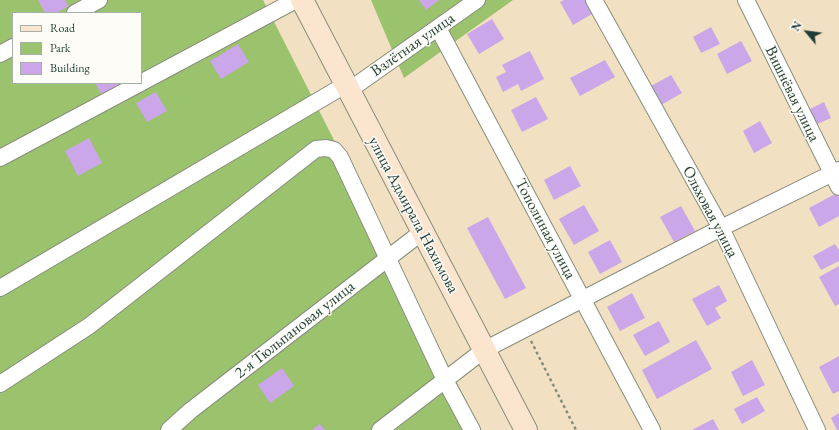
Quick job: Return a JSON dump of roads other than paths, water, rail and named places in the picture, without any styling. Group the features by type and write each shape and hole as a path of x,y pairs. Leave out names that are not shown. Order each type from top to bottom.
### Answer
{"main road":[{"name":"улица Адмирала Нахимова","path":"302,0 526,430"}],"street":[{"path":"77,12 99,0"},
{"path":"142,82 296,0"},
{"name":"Взлётная улица","path":"0,288 347,88 438,28 476,0"},
{"name":"Ольховая улица","path":"594,0 721,228 817,430"},
{"name":"Вишнёвая улица","path":"746,0 837,177"},
{"name":"Тополиная улица","path":"438,28 652,430"},
{"path":"0,54 12,48"},
{"path":"0,158 139,84"},
{"path":"0,384 89,326 316,150 326,148 334,150 340,157 389,257 445,380 472,430"},
{"path":"380,430 484,350 721,228 837,177"},
{"name":"2-я Тюльпановая улица","path":"169,430 190,411 422,232"}]}
